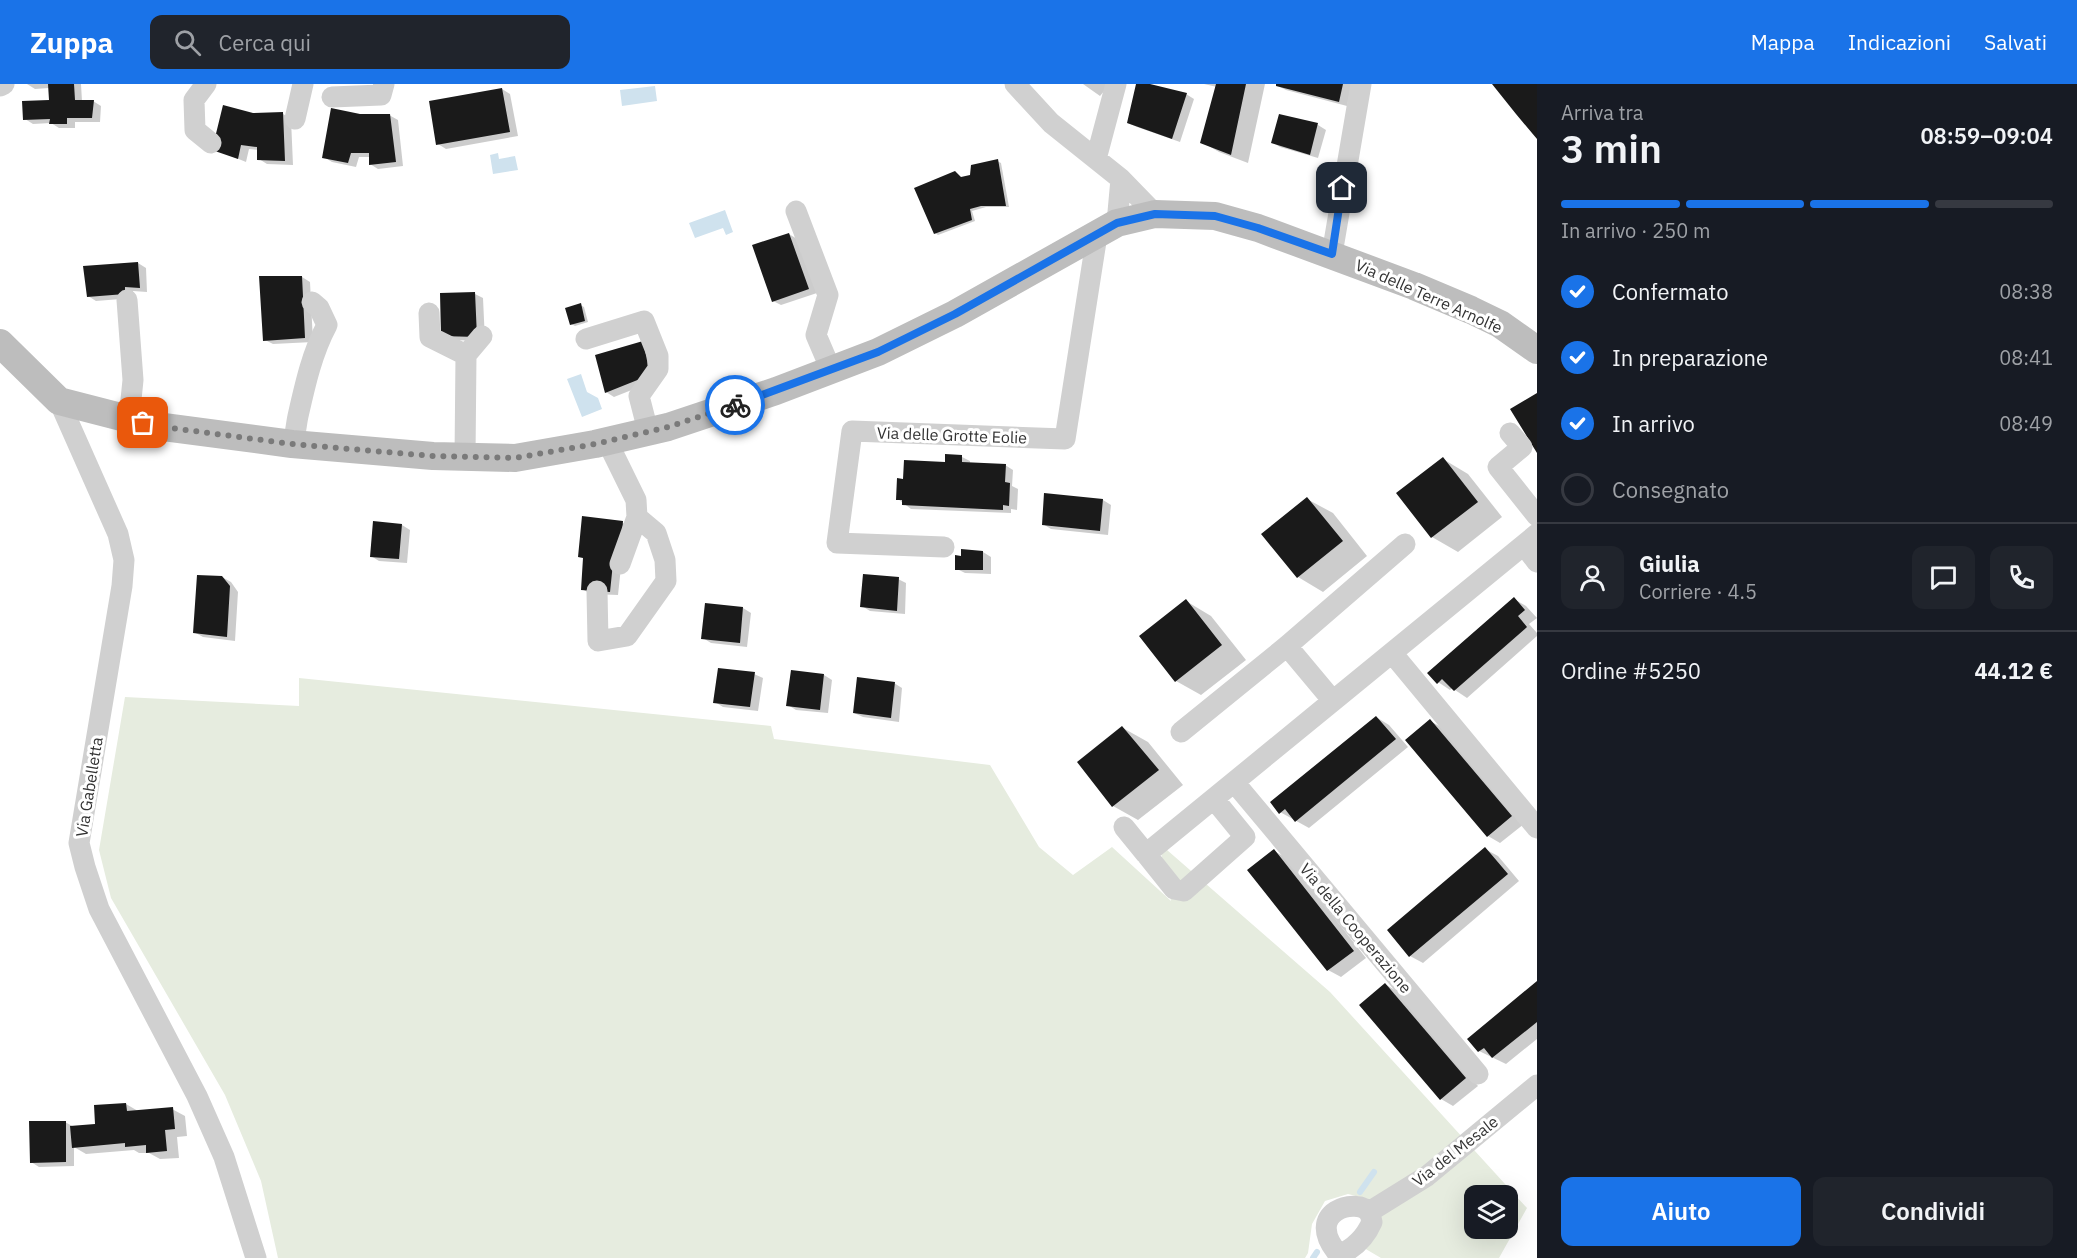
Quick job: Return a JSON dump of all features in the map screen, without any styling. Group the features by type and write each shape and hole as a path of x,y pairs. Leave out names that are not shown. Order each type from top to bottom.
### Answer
{"street":[{"path":"206,84 194,100 195,130 212,143"},
{"path":"295,119 303,84"},
{"path":"332,97 381,95 384,84"},
{"path":"1016,84 1051,123 1121,179 1155,214"},
{"path":"1096,159 1116,84"},
{"path":"1332,254 1361,84"},
{"path":"1107,229 1121,179"},
{"path":"796,211 828,295 816,334 831,370"},
{"name":"Via delle Terre Arnolfe","path":"59,401 156,426 292,444 433,456 515,458 668,427 831,370 878,352 955,314 1107,229 1155,214 1215,216 1258,228 1332,254 1471,310 1500,324 1537,350"},
{"name":"Via delle Grotte Eolie","path":"944,547 837,543 852,431 1065,439 1107,229"},
{"path":"127,300 133,380 129,419"},
{"path":"292,444 317,345 327,326 319,309 312,302"},
{"path":"429,313 430,337 466,355"},
{"path":"586,339 644,321 658,356 658,369 639,396 648,431"},
{"path":"465,457 466,355 482,336"},
{"path":"0,343 59,401"},
{"name":"Via Gabelletta","path":"59,401 118,534 124,560 120,598 79,843 99,909 197,1096 225,1157 256,1258"},
{"path":"1510,433 1522,447 1498,467 1537,516"},
{"path":"607,441 636,500 637,517 620,564"},
{"path":"597,591 598,641 627,636 666,580 665,560 656,533 637,517"},
{"path":"1146,854 1530,540 1537,562"},
{"path":"1181,732 1287,646 1405,544"},
{"path":"1287,646 1333,701"},
{"path":"1392,653 1537,828"},
{"name":"Via della Cooperazione","path":"1234,782 1478,1074"},
{"path":"1124,827 1174,889 1184,891 1245,837 1214,799"},
{"name":"Via del Mesale","path":"1369,1212 1427,1176 1537,1085"},
{"path":"1345,1206 1363,1207 1369,1212 1372,1222 1364,1237 1339,1257 1326,1236 1329,1217 1336,1210 1345,1206"}],"shaded area":[{"path":"299,678 771,726 774,739 990,765 1039,847 1073,875 1112,847 1171,901 1159,843 1330,992 1506,1185 1464,1185 1464,1239 1510,1239 1499,1258 1381,1258 1364,1248 1372,1200 1348,1194 1325,1201 1312,1224 1308,1253 1305,1258 278,1258 261,1181 225,1095 111,898 99,850 125,697 299,706"},
{"path":"1518,1198 1527,1208 1518,1224"}],"water":[{"path":"655,86 657,101 622,106 620,90"},
{"path":"498,153 499,159 515,156 518,170 493,174 490,155"},
{"path":"725,210 733,232 726,235 723,228 695,238 689,223"},
{"path":"581,374 587,392 598,398 602,409 582,417 567,379"}],"building":[{"path":"48,84 74,84 75,100 94,100 92,118 67,118 67,124 49,124 50,119 23,120 22,101 49,100"},
{"path":"1136,84 1150,84 1187,93 1172,139 1127,123"},
{"path":"1216,84 1246,84 1231,155 1200,143"},
{"path":"1276,84 1343,84 1339,102 1276,86"},
{"path":"1492,84 1537,84 1537,139 1516,114"},
{"path":"502,88 510,132 436,145 429,101"},
{"path":"223,105 253,113 283,112 285,161 257,160 257,147 241,145 238,159 212,150"},
{"path":"331,108 360,114 390,114 396,162 369,165 369,153 351,153 348,163 322,158"},
{"path":"1279,114 1318,123 1310,155 1271,143"},
{"path":"998,159 1006,206 981,206 970,209 972,220 934,234 914,188 955,171 961,177 970,175 971,165"},
{"path":"789,233 809,289 772,302 752,245"},
{"path":"138,262 140,288 125,287 125,294 87,297 83,266"},
{"path":"259,276 302,276 305,338 263,341"},
{"path":"475,292 477,337 441,336 440,293"},
{"path":"581,303 585,321 570,325 565,308"},
{"path":"643,341 650,375 605,393 595,355"},
{"path":"1537,393 1537,453 1510,409"},
{"path":"945,454 962,455 962,462 1006,464 1005,482 1010,483 1009,506 1003,505 1003,510 902,505 902,500 896,500 897,478 903,479 904,460 945,462"},
{"path":"1443,457 1478,502 1431,538 1396,493"},
{"path":"1044,493 1103,499 1100,531 1042,525"},
{"path":"1307,497 1343,541 1297,578 1261,534"},
{"path":"582,516 623,521 620,564 613,563 610,592 581,590 583,558 578,557"},
{"path":"373,521 402,524 399,559 370,557"},
{"path":"961,549 983,551 983,570 955,570 955,555 961,556"},
{"path":"863,574 899,577 897,611 860,607"},
{"path":"197,575 222,576 230,586 227,637 193,633"},
{"path":"1514,597 1525,610 1518,616 1527,627 1454,691 1442,679 1437,684 1427,673"},
{"path":"1186,599 1222,645 1175,682 1139,636"},
{"path":"705,603 743,607 740,643 701,639"},
{"path":"718,668 755,672 750,707 713,703"},
{"path":"791,670 824,674 820,710 786,706"},
{"path":"857,677 895,682 891,718 853,713"},
{"path":"1376,716 1396,739 1295,822 1285,809 1279,814 1270,802"},
{"path":"1430,719 1512,816 1487,837 1405,740"},
{"path":"1122,726 1159,770 1112,807 1077,762"},
{"path":"1485,847 1508,874 1409,957 1387,930"},
{"path":"1274,849 1354,951 1327,971 1247,870"},
{"path":"1537,981 1537,1022 1492,1058 1484,1048 1478,1052 1467,1039"},
{"path":"1385,983 1466,1078 1440,1100 1359,1005"},
{"path":"126,1103 127,1111 173,1107 175,1129 165,1130 167,1151 146,1153 146,1145 125,1147 125,1143 72,1148 70,1126 95,1124 94,1105"},
{"path":"29,1121 66,1121 66,1162 30,1163"}],"waterway":[{"path":"1360,1192 1374,1172"},
{"path":"1313,1258 1317,1252"}],"way so far":[{"path":"143,423 292,444 433,456 515,458 595,444 668,427 735,405"}],"route":[{"path":"735,405 878,352 955,314 1117,223 1155,214 1215,216 1258,228 1332,254 1342,188"}]}
